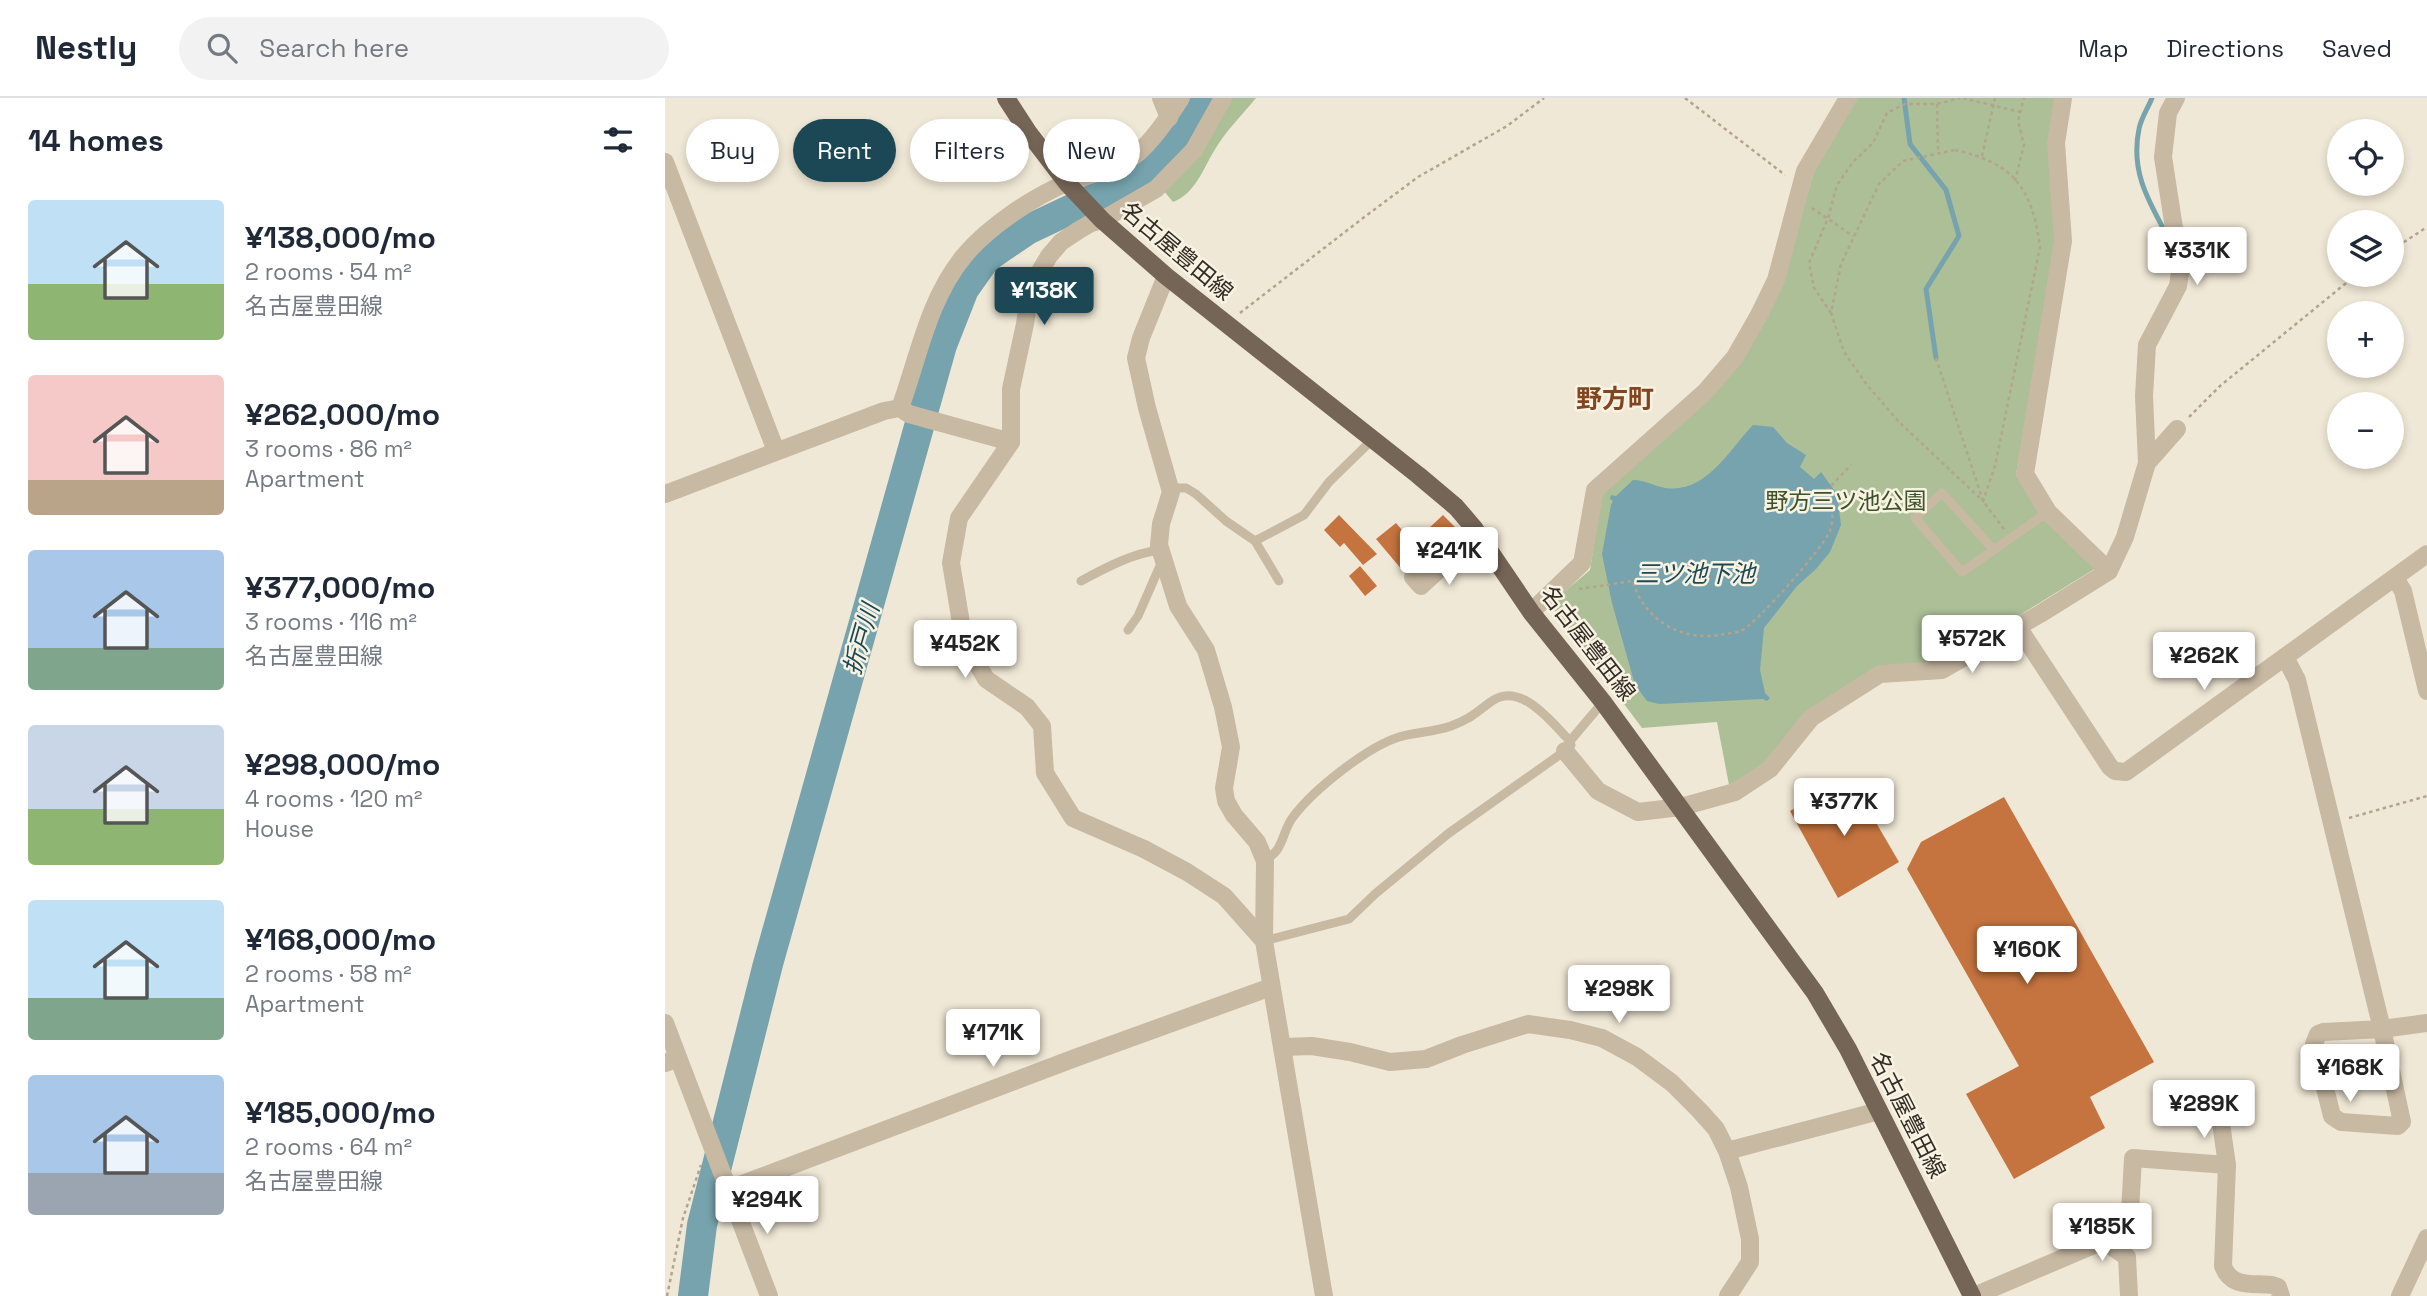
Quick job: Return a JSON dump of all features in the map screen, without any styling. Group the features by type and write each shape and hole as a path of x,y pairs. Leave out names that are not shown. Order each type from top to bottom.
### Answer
{"main road":[{"name":"名古屋豊田線","path":"1006,98 1028,132 1071,187 1100,218 1166,276 1456,507 1474,528 1531,612 1604,702 1815,993 1848,1049 1973,1296"}],"street":[{"path":"1161,98 1169,118"},
{"path":"905,411 925,325 936,300 963,257 976,243 1023,207 1137,154 1169,118 1181,98"},
{"path":"1223,98 1194,150 1156,189 1061,242 1049,256 1030,288 1011,389 1011,442 959,518 951,563 964,641 986,679 1027,708 1042,726 1045,773 1073,818 1144,849 1187,872 1224,896 1264,941"},
{"path":"1531,612 1582,563 1595,490 1705,392 1735,357 1776,280 1805,171 1847,98"},
{"path":"2063,98 2056,143 2063,241 2025,474 2048,512 2109,571"},
{"path":"1568,746 1598,791 1639,811 1681,807 1735,792 1770,769 1811,718 1879,674 1941,670 2109,571 2125,537 2147,463 2144,396 2147,345 2178,286 2182,258 2174,228 2163,158 2168,113 2176,98"},
{"path":"665,162 776,451"},
{"path":"1166,276 1141,338 1136,358 1171,492 1161,524 1159,545 1178,606 1206,650 1223,708 1231,747 1224,788 1226,801 1257,842 1265,861 1264,941 1324,1296"},
{"path":"665,494 884,411 905,411 1011,442"},
{"path":"2147,463 2177,429"},
{"path":"1413,577 1421,586 1446,564 1474,528"},
{"path":"2018,627 2115,771 2126,772 2427,554"},
{"path":"2395,578 2403,591 2427,691"},
{"path":"2285,657 2297,680 2333,822 2382,1029 2402,1122 2398,1126 2341,1122 2332,1116 2314,1044 2318,1034 2382,1029 2427,1023"},
{"path":"729,1189 1063,1062 1271,987"},
{"path":"665,1023 672,1061 712,1145 769,1296"},
{"path":"1282,1047 1312,1046 1390,1062 1426,1059 1528,1024 1570,1030 1614,1044 1672,1083 1716,1129 1727,1152 1739,1187 1750,1239 1750,1262 1728,1296"},
{"path":"2219,1109 2227,1165 2223,1266 2227,1276 2233,1281 2272,1284 2278,1287 2281,1296"},
{"path":"1727,1152 1879,1111"},
{"path":"1973,1296 2129,1230 2133,1158 2227,1165"},
{"path":"2400,1296 2427,1238"},
{"path":"2104,1241 2127,1258 2129,1296"}],"lane":[{"path":"1255,541 1304,515 1329,482 1373,439"},
{"path":"1170,488 1186,488 1196,494 1226,521 1255,541 1279,581"},
{"path":"1993,549 1942,493 1915,517 1962,572 2048,512"},
{"path":"1081,581 1137,555 1162,556 1138,616 1128,630"},
{"path":"1265,861 1277,850 1292,818 1339,772 1389,741 1444,729 1466,721 1493,699 1509,695 1520,697 1537,709 1568,746"},
{"path":"1264,941 1349,919 1449,833 1568,746 1604,702"}],"path":[{"path":"1227,324 1418,177 1507,126 1545,98"},
{"path":"1685,98 1853,236"},
{"path":"2014,523 2004,529 1983,501 1900,423 1867,385 1844,352 1836,323 1814,288 1809,263 1828,218 1837,184 1853,162 1873,143 1887,113 1905,104 1937,104 1961,98 2020,112"},
{"path":"1982,156 1995,98"},
{"path":"2015,181 2024,145 2018,121 2024,98"},
{"path":"1937,104 1938,152"},
{"path":"1831,313 1841,264 1853,236 1879,184 1903,161 1955,150 1982,156 2006,170 2025,193 2037,225 2040,247 1995,466 1983,501"},
{"path":"2404,242 2427,227"},
{"path":"2177,429 2220,386 2341,287"},
{"path":"1935,358 1983,501"},
{"path":"1568,576 1580,590 1633,581 1637,593 1662,624 1681,633 1707,638 1741,631 1821,547 1831,526 1832,497 1827,490 1851,465"},
{"path":"2333,822 2427,796"},
{"path":"667,1296 673,1270 672,1262 701,1165"}],"green space":[{"path":"1228,98 1256,98 1223,137 1193,187 1173,202 1164,191"},
{"name":"野方三ツ池公園","path":"1857,98 2057,98 2055,247 2016,475 2044,520 2096,568 1940,664 1877,669 1767,764 1729,785 1717,722 1642,728 1550,604 1590,570 1602,493 1712,396 1782,279 1814,172"}],"water":[{"name":"三ツ池下池","path":"1753,425 1773,427 1787,443 1806,455 1800,467 1814,479 1821,472 1837,494 1841,525 1830,552 1797,586 1764,628 1760,670 1765,693 1770,698 1767,701 1763,699 1659,704 1647,701 1635,685 1612,603 1602,554 1613,501 1610,499 1611,495 1616,496 1633,480 1665,488 1680,488 1693,484 1715,468"}],"building":[{"path":"1339,515 1377,554 1363,565 1344,543 1340,547 1324,530"},
{"path":"1443,515 1455,527 1403,571 1376,539 1396,523 1413,543"},
{"path":"1360,566 1377,586 1365,596 1349,576"},
{"path":"1850,778 1899,862 1838,898 1790,811"},
{"path":"2004,797 2154,1062 2090,1097 2105,1128 2014,1179 1966,1094 2019,1066 1907,869 1921,842"}],"waterway":[{"name":"折戸川","path":"693,1296 702,1225 768,964 942,345 964,289 986,258 1027,230 1148,173 1174,143 1201,98"},
{"path":"1904,98 1910,144 1946,190 1959,236 1926,289 1936,358"},
{"path":"2152,98 2140,125 2137,159 2143,186 2169,239"}],"district":[{"name":"野方町","path":"1615,399"}]}
